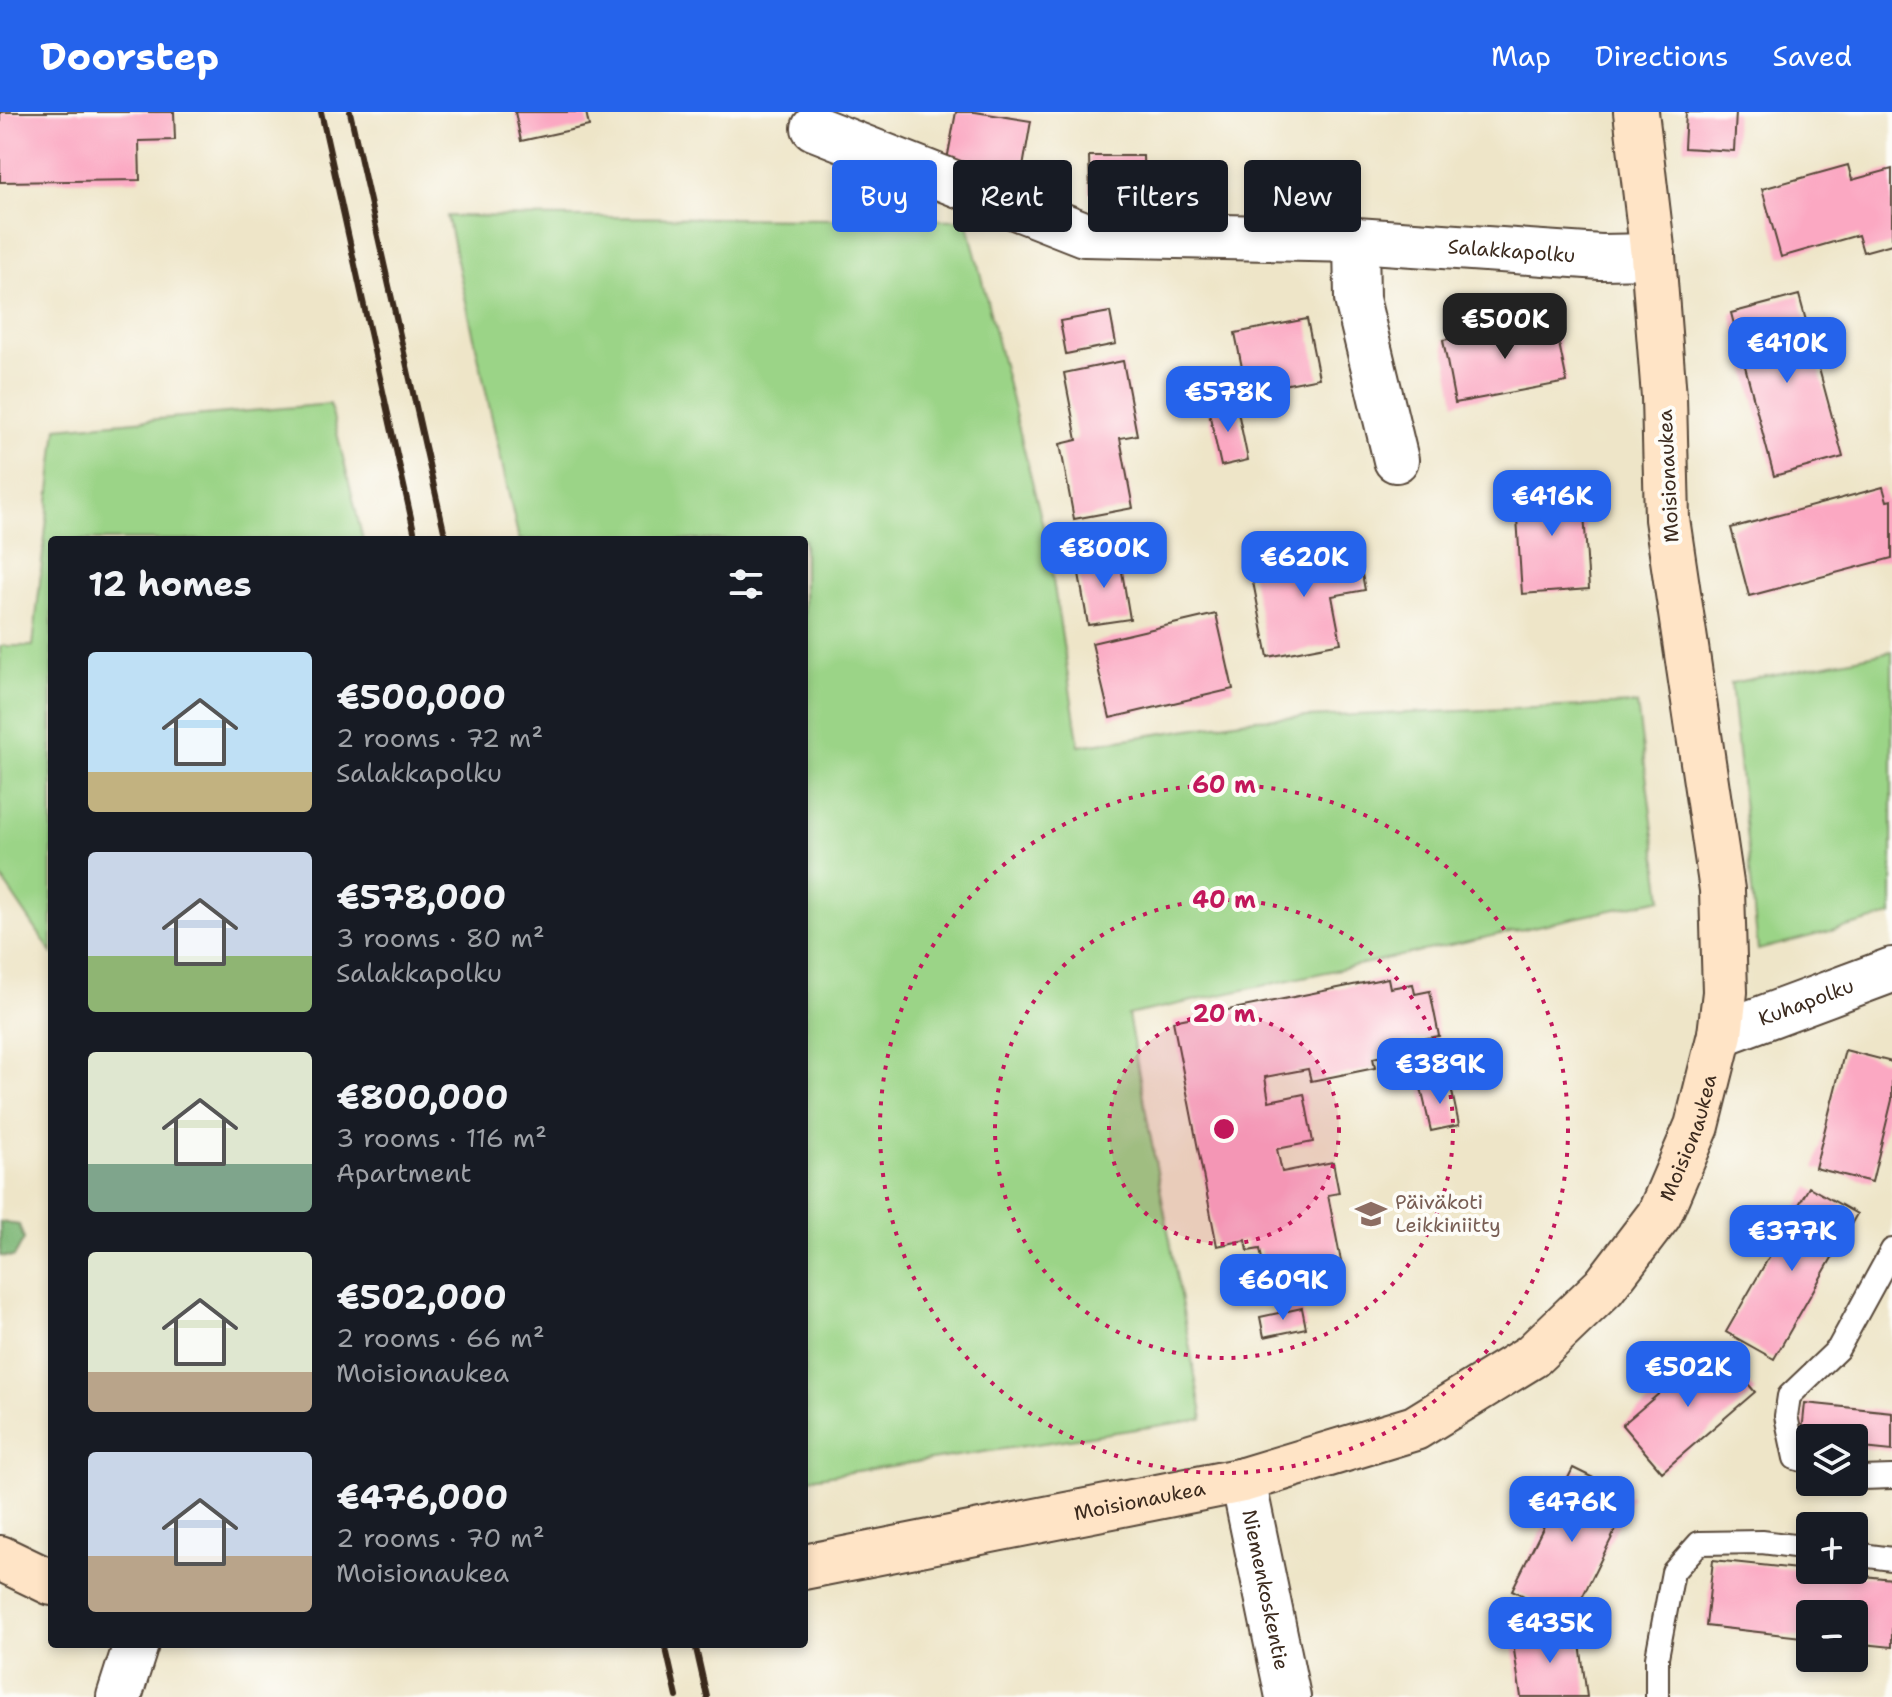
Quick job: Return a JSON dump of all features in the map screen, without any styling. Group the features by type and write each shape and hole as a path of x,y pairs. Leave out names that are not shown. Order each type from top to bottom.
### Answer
{"street":[{"name":"Moisionaukea","path":"808,1566 1243,1480 1415,1428 1532,1356 1604,1287 1659,1215 1697,1126 1720,1034 1725,992 1722,890 1667,519 1664,397 1653,256 1636,112"},
{"name":"Salakkapolku","path":"814,128 1084,234 1356,240 1601,257 1653,256"},
{"path":"1356,240 1357,299 1396,460"},
{"name":"Kuhapolku","path":"1720,1034 1892,970"},
{"name":"Niemenkoskentie","path":"1243,1480 1288,1697"},
{"path":"0,1558 48,1581"},
{"path":"119,1697 135,1648"}],"lane":[{"path":"1796,1458 1786,1416 1789,1396 1838,1349 1892,1250"},
{"path":"1868,1476 1892,1477"},
{"path":"1657,1697 1657,1657 1673,1572 1699,1543 1762,1542 1796,1546"},
{"path":"1868,1556 1892,1559"}],"green space":[{"path":"447,216 832,219 832,232 937,232 937,220 953,220 953,232 970,232 1047,542 1079,746 1255,719 1637,704 1662,899 1128,1015 1203,1419 808,1478 808,536 518,536"},
{"path":"330,404 362,536 48,536 48,947 0,876 0,646 33,646 57,428"},
{"path":"1892,651 1892,915 1758,950 1731,683"},
{"path":"0,1222 19,1225 24,1239 14,1257 0,1256"}],"building":[{"path":"0,112 174,112 175,140 139,141 140,180 0,182"},
{"path":"515,112 586,112 589,126 521,141"},
{"path":"956,112 1031,121 1024,160 947,160"},
{"path":"1686,112 1736,112 1734,151 1684,148"},
{"path":"1089,156 1143,156 1143,160 1089,160"},
{"path":"1848,165 1852,180 1892,169 1892,244 1863,252 1858,235 1781,257 1762,189"},
{"path":"1799,295 1843,457 1774,476 1731,313"},
{"path":"1110,312 1116,344 1066,354 1060,321"},
{"path":"1307,319 1319,378 1247,392 1235,333"},
{"path":"1554,319 1567,382 1455,403 1443,340"},
{"path":"1123,361 1137,435 1120,438 1133,508 1074,519 1060,444 1077,440 1064,373"},
{"path":"1236,402 1248,460 1221,466 1208,408"},
{"path":"1582,482 1589,589 1522,594 1515,487"},
{"path":"1883,487 1887,501 1892,500 1892,558 1749,596 1731,528"},
{"path":"1357,547 1365,590 1332,596 1341,643 1268,657 1250,567"},
{"path":"1119,554 1130,619 1088,625 1077,562"},
{"path":"1216,614 1233,689 1110,718 1092,643"},
{"path":"1388,978 1390,988 1413,984 1415,994 1430,991 1439,1036 1403,1042 1405,1051 1373,1058 1375,1068 1311,1081 1308,1069 1265,1077 1269,1101 1304,1094 1313,1142 1277,1149 1282,1172 1333,1162 1339,1193 1328,1195 1341,1261 1265,1275 1260,1249 1248,1251 1246,1240 1217,1246 1173,1021"},
{"path":"1845,1050 1892,1062 1892,1100 1872,1182 1815,1168"},
{"path":"1450,1082 1459,1125 1431,1131 1421,1088"},
{"path":"1809,1187 1857,1214 1774,1359 1726,1332"},
{"path":"1302,1308 1306,1328 1264,1337 1260,1317"},
{"path":"1715,1346 1755,1392 1662,1472 1622,1425"},
{"path":"1805,1403 1892,1412 1892,1451 1868,1448 1868,1424 1803,1424"},
{"path":"1573,1468 1632,1497 1571,1620 1512,1590"},
{"path":"1713,1560 1796,1569 1796,1584 1868,1584 1868,1576 1892,1579 1892,1647 1868,1644 1868,1600 1796,1600 1796,1636 1706,1626"},
{"path":"1578,1628 1587,1697 1521,1697 1512,1637"}],"railway":[{"path":"321,112 415,536"},
{"path":"350,112 445,536"},
{"path":"666,1648 677,1697"},
{"path":"696,1648 707,1697"}],"place":[{"name":"Päiväkoti Leikkiniitty","path":"1371,1214"}]}
